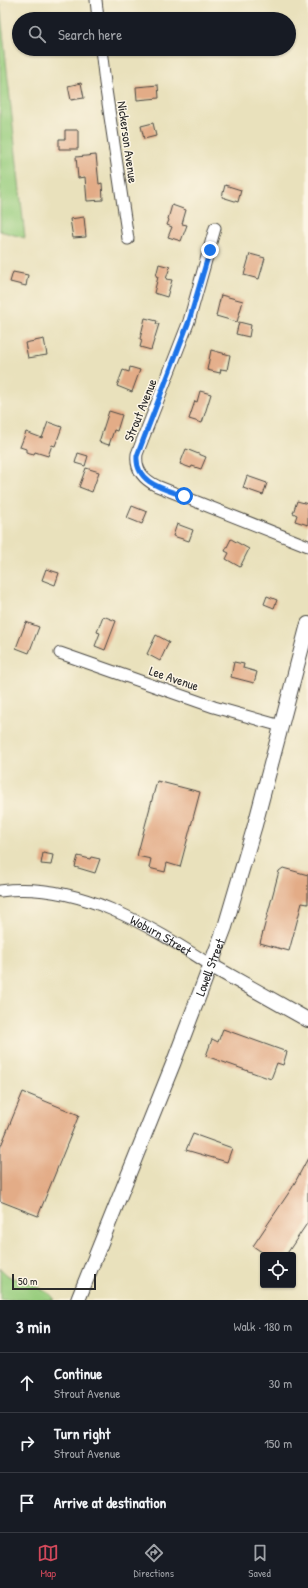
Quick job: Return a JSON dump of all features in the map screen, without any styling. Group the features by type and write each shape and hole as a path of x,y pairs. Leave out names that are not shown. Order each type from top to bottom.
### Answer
{"main road":[{"name":"Lowell Street","path":"78,1300 212,966 234,899 308,624"},
{"name":"Woburn Street","path":"212,966 308,1020"}],"street":[{"path":"96,0 97,12"},
{"name":"Nickerson Avenue","path":"102,56 128,239"},
{"name":"Strout Avenue","path":"215,228 189,321 138,451 138,466 143,477 157,486 308,546"},
{"name":"Lee Avenue","path":"60,653 214,707 281,726"},
{"name":"Woburn Street","path":"0,891 23,888 47,891 67,895 106,907 142,924 186,949 212,966"}],"green space":[{"path":"0,5 25,238 0,231"},
{"path":"0,1268 12,1278 33,1284 51,1295 55,1300 0,1300"}],"building":[{"path":"81,83 84,98 71,100 68,86"},
{"path":"158,85 159,98 137,100 136,87"},
{"path":"153,123 156,136 144,139 141,126"},
{"path":"65,130 78,130 78,149 59,149 59,139 65,139"},
{"path":"96,155 99,184 102,183 103,200 87,201 85,177 78,178 76,157"},
{"path":"225,185 241,190 238,202 222,197"},
{"path":"172,205 186,210 182,224 187,225 181,241 168,237 172,227 167,225"},
{"path":"84,217 86,237 73,238 70,219"},
{"path":"250,254 265,258 259,279 244,275"},
{"path":"159,264 170,267 166,279 172,280 167,297 154,293 158,277 156,276"},
{"path":"13,272 28,275 26,286 10,282"},
{"path":"221,295 243,301 237,322 216,316"},
{"path":"145,318 157,321 156,324 159,324 151,350 140,347 142,340 140,339"},
{"path":"239,322 251,325 249,337 236,334"},
{"path":"44,339 47,355 28,358 25,343"},
{"path":"211,350 230,355 227,370 221,369 220,373 207,370"},
{"path":"130,367 140,370 132,392 117,386 123,370 129,372"},
{"path":"200,391 211,394 202,423 189,419 195,401 197,402"},
{"path":"109,411 122,415 117,431 114,430 109,445 99,442"},
{"path":"48,422 62,427 55,446 52,445 48,456 35,452 34,454 26,452 26,449 20,447 26,432 42,438"},
{"path":"186,449 206,457 201,469 192,466 191,468 180,464"},
{"path":"78,453 88,456 85,466 75,463"},
{"path":"86,468 99,472 92,492 79,487"},
{"path":"247,476 267,483 263,495 243,488"},
{"path":"297,501 308,504 308,525 295,521 297,515 293,513"},
{"path":"132,506 147,512 142,524 127,518"},
{"path":"177,524 193,530 189,541 173,536"},
{"path":"231,539 249,549 240,567 226,559 229,553 225,551"},
{"path":"46,569 59,573 55,585 42,580"},
{"path":"267,596 277,600 274,608 264,604"},
{"path":"103,616 116,621 105,650 95,646 100,633 97,632"},
{"path":"26,622 39,627 29,653 16,648"},
{"path":"156,635 169,642 160,661 147,654"},
{"path":"234,662 244,664 243,668 257,672 254,683 231,677"},
{"path":"157,781 200,792 180,867 167,863 165,872 149,868 151,859 137,856"},
{"path":"43,853 53,855 51,865 41,864"},
{"path":"78,856 90,859 91,857 100,859 95,873 75,867"},
{"path":"283,868 308,875 308,904 302,903 289,951 260,943 279,871"},
{"path":"223,1029 287,1052 283,1065 277,1063 271,1079 206,1056 212,1039 218,1042"},
{"path":"23,1092 79,1115 38,1216 0,1201 0,1148"},
{"path":"193,1134 232,1148 227,1162 186,1150"},
{"path":"308,1158 308,1222 288,1252 262,1252 253,1246 292,1188"}],"route":[{"path":"184,496 152,484 141,474 137,463 137,456 189,321 210,250"}]}
